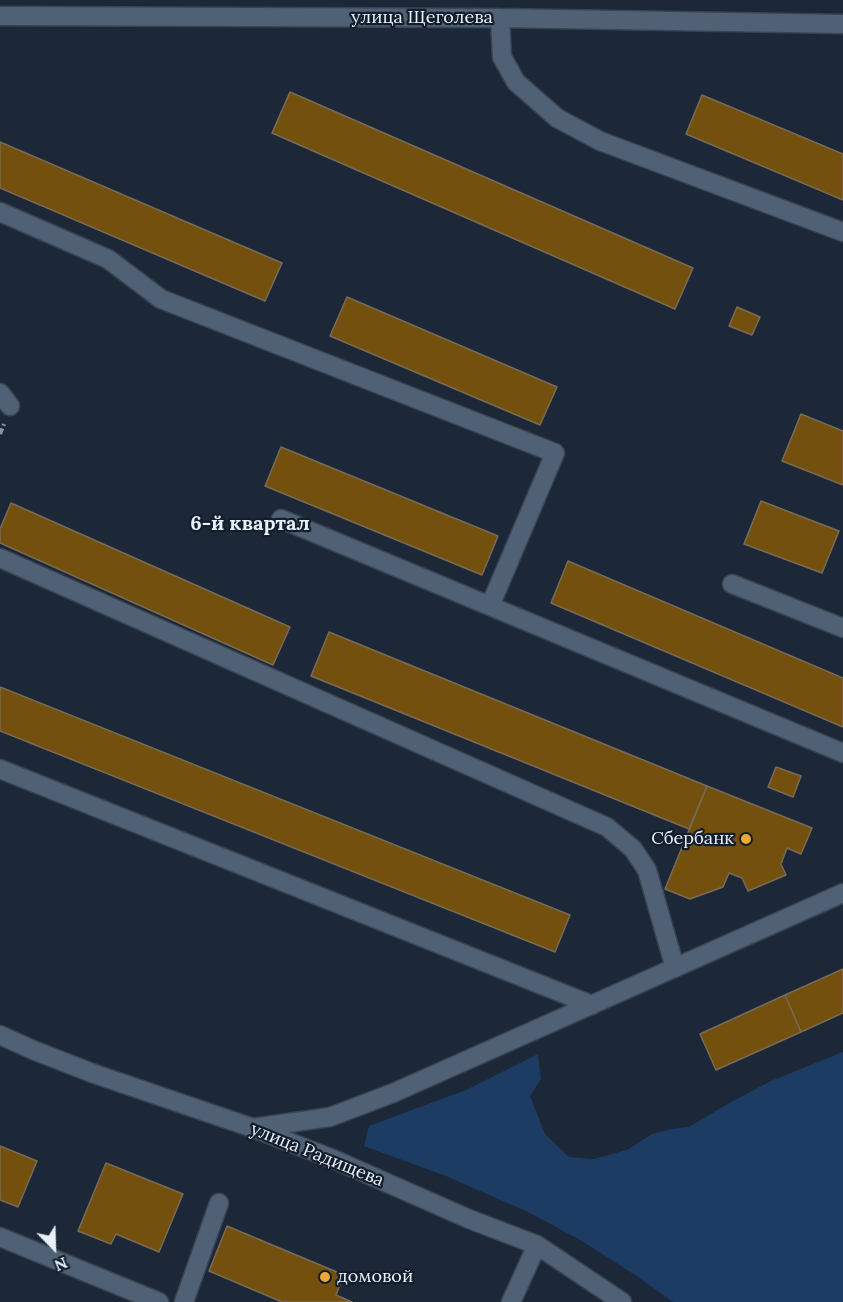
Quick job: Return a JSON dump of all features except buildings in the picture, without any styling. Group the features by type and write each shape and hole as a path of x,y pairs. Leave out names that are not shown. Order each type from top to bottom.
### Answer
{"street":[{"name":"улица Щеголева","path":"0,16 500,18 843,24"},
{"path":"500,18 502,57 516,82 557,118 600,141 843,232"},
{"path":"0,212 108,259 161,299 555,453 490,606"},
{"path":"281,519 843,753"},
{"path":"0,558 607,827 633,849 647,870 675,968"},
{"path":"732,584 843,628"},
{"path":"0,769 592,1005"},
{"path":"253,1128 330,1117 393,1093 843,893"},
{"name":"улица Радищева","path":"0,1035 92,1073 253,1128 333,1159 469,1219 537,1245 622,1302"},
{"path":"184,1302 219,1203"},
{"path":"0,1237 159,1302"},
{"path":"512,1302 537,1245"}],"shaded area":[{"path":"843,1052 843,1302 673,1302 582,1241 528,1212 446,1176 364,1146 369,1126 466,1090 538,1054 541,1079 530,1096 545,1134 569,1157 593,1159 627,1150 652,1134 689,1127 771,1081"}],"place":[{"name":"Сбербанк","path":"746,839"},
{"name":"домовой","path":"325,1277"}],"district":[{"name":"6-й квартал","path":"250,524"}]}
